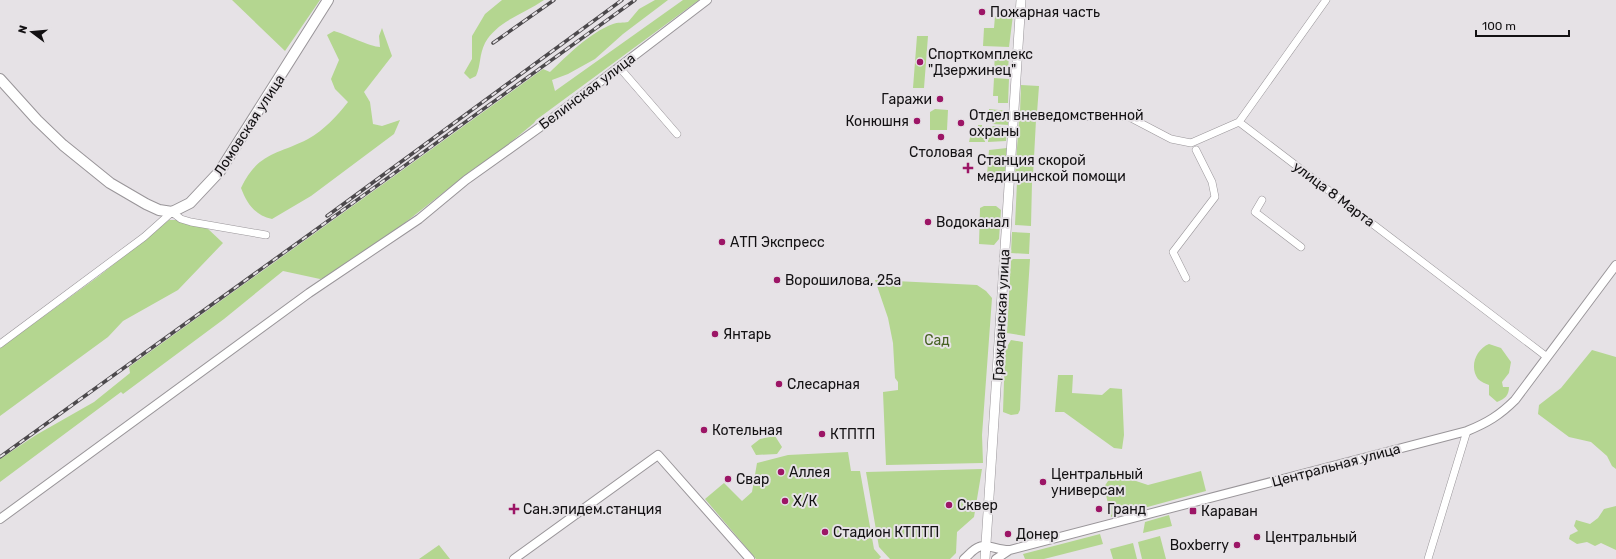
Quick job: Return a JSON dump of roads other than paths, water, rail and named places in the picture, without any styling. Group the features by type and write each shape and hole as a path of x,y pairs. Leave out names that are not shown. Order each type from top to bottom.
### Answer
{"main road":[{"name":"Ломовская улица","path":"172,212 190,203 220,171 328,0"},
{"name":"Гражданская улица","path":"985,559 983,543 1021,0"},
{"path":"0,79 37,120 63,145 104,178 146,204 159,210 172,212"}],"street":[{"name":"Белинская улица","path":"0,519 309,293 418,218 466,180 498,158 707,0"},
{"path":"1014,116 1129,117 1171,139 1190,143 1238,122 1326,0"},
{"path":"619,67 677,134"},
{"name":"улица 8 Марта","path":"1238,122 1547,357"},
{"path":"1186,278 1173,252 1215,197 1212,182 1196,150"},
{"path":"1262,200 1255,212 1301,247"},
{"path":"0,344 144,237 172,212 181,219 191,222 266,235"},
{"name":"Центральная улица","path":"983,543 999,550 1010,550 1467,431 1500,415 1516,400 1616,265"},
{"path":"1430,559 1467,431"},
{"path":"514,559 658,455 750,559"},
{"path":"964,559 983,543"},
{"path":"996,559 1010,550"}],"railway":[{"path":"493,43 554,0"},
{"path":"327,216 622,0"},
{"path":"0,457 635,0"}],"place":[{"name":"Пожарная часть","path":"982,12"},
{"name":"Спорткомплекс \"Дзержинец\"","path":"920,62"},
{"name":"Гаражи","path":"940,99"},
{"name":"Конюшня","path":"917,121"},
{"name":"Отдел вневедомственной охраны","path":"961,123"},
{"name":"Столовая","path":"941,137"},
{"name":"Станция скорой медицинской помощи","path":"968,168"},
{"name":"Водоканал","path":"928,222"},
{"name":"АТП Экспресс","path":"722,242"},
{"name":"Ворошилова, 25а","path":"777,280"},
{"name":"Янтарь","path":"715,334"},
{"name":"Слесарная","path":"779,384"},
{"name":"Котельная","path":"704,430"},
{"name":"КТПТП","path":"822,434"},
{"name":"Аллея","path":"781,472"},
{"name":"Свар","path":"728,479"},
{"name":"Центральный универсам","path":"1043,482"},
{"name":"Х/К","path":"785,501"},
{"name":"Сквер","path":"949,505"},
{"name":"Сан.эпидем.станция","path":"514,509"},
{"name":"Гранд","path":"1099,509"},
{"name":"Караван","path":"1193,511"},
{"name":"Стадион КТПТП","path":"825,532"},
{"name":"Донер","path":"1008,534"},
{"name":"Центральный","path":"1257,537"},
{"name":"Boxberry","path":"1237,545"}],"park label":[{"name":"Сад","path":"937,340"}]}
